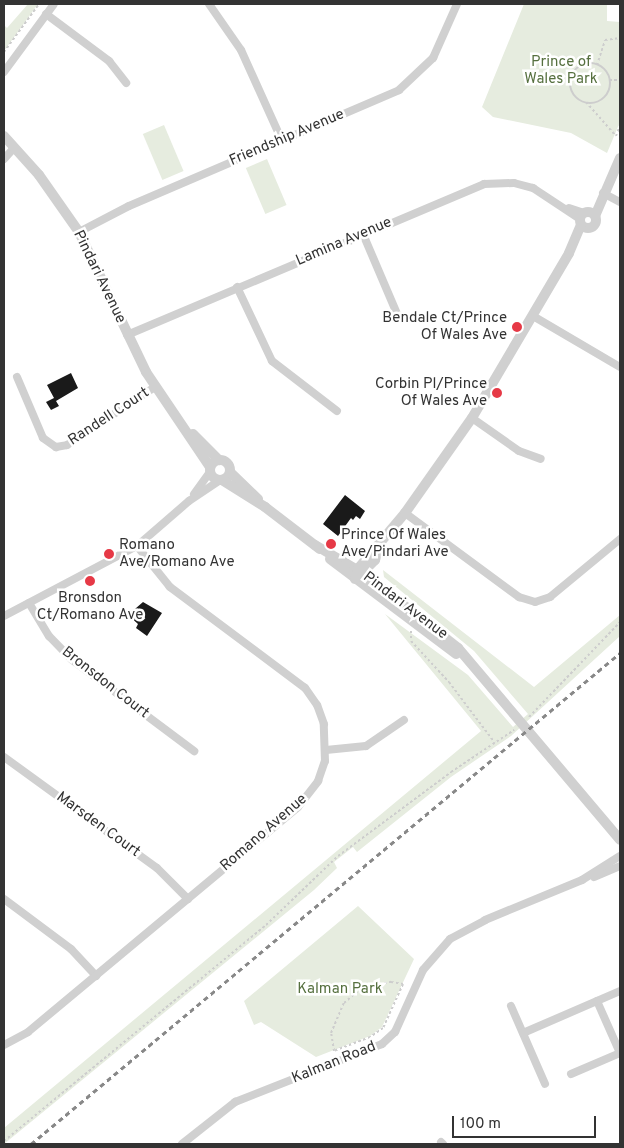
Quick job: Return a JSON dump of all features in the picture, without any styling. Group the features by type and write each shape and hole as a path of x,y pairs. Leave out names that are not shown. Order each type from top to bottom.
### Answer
{"street":[{"path":"4,72 54,4"},
{"path":"209,4 241,50 282,141"},
{"name":"Friendship Avenue","path":"79,232 129,206 386,96 410,82 442,44 457,4"},
{"path":"46,14 109,61 126,83"},
{"name":"Pindari Avenue","path":"4,136 39,175 79,232 126,335 155,387 213,466 221,481 266,507"},
{"path":"4,159 14,148"},
{"path":"358,574 405,513 472,418 569,253 586,219 603,193 620,158"},
{"name":"Lamina Avenue","path":"126,335 470,189 492,183 524,185 586,219"},
{"path":"603,193 620,202"},
{"path":"363,234 398,316"},
{"path":"237,287 272,361 337,411"},
{"path":"533,316 620,367"},
{"name":"Randell Court","path":"17,377 43,438 52,447 66,445 155,387"},
{"path":"472,418 519,451 541,459"},
{"name":"Pindari Avenue","path":"213,466 228,463 230,472 266,507 315,545 440,632 486,679 620,840"},
{"path":"189,501 213,466"},
{"path":"4,616 137,546 189,501 221,481 230,472"},
{"path":"405,513 519,597 534,602 550,597 620,538"},
{"name":"Romano Avenue","path":"4,1044 28,1032 188,899 305,800 318,781 326,750 321,714 305,688 170,587 137,546"},
{"name":"Pindari Avenue","path":"358,574 414,627 486,679"},
{"name":"Bronsdon Court","path":"29,603 49,636 71,660 194,751"},
{"path":"326,750 366,746 404,720"},
{"name":"Marsden Court","path":"4,757 157,868 188,899"},
{"name":"Kalman Road","path":"582,880 620,856"},
{"name":"Kalman Road","path":"182,1144 235,1102 382,1044 395,1032 423,970 450,940 485,920 620,866"},
{"path":"4,899 66,946 96,976"},
{"path":"523,1032 620,991"},
{"path":"571,1074 620,1053 597,1001"},
{"path":"511,1006 545,1084"}],"path":[{"path":"4,52 39,4"},
{"path":"597,65 605,40 620,38"},
{"path":"609,80 597,65 583,64 572,74 572,92 586,102 616,136 620,125"},
{"path":"609,80 620,80"},
{"path":"586,102 596,102 605,96 609,80"},
{"path":"546,701 620,622"},
{"path":"414,627 419,635"},
{"path":"414,627 411,641 449,682 495,743"},
{"path":"4,1141 266,925 338,856 478,754"},
{"path":"374,984 403,984 388,1019 379,1032 334,1051 331,1038 334,1022 349,997 374,984"}],"green space":[{"path":"28,4 38,4 4,51 4,25 7,28"},
{"name":"Prince of Wales Park","path":"524,4 607,4 607,21 620,22 620,122 607,153 571,133 493,117 482,107"},
{"path":"164,125 184,171 162,180 143,134"},
{"path":"267,159 287,205 265,214 246,168"},
{"path":"383,570 534,687 620,615 620,636 511,736 451,777 357,852 353,847 334,862 337,868 314,890 4,1144 4,1128 481,731 385,614 468,675 513,727 528,714 474,651 384,577"},
{"name":"Kalman Park","path":"358,906 414,959 382,1027 370,1036 316,1057 261,1022 254,1025 244,1001"}],"building":[{"path":"71,373 78,388 56,401 59,406 51,410 46,402 54,398 47,385"},
{"path":"345,495 365,511 360,519 356,516 353,520 351,518 338,536 323,524"},
{"path":"143,602 162,613 147,636 136,628 138,624 128,615"}],"railway":[{"path":"31,1144 620,653"}],"place":[{"name":"Bendale Ct/Prince Of Wales Ave","path":"517,327"},
{"name":"Corbin Pl/Prince Of Wales Ave","path":"497,393"},
{"name":"Prince Of Wales Ave/Pindari Ave","path":"331,544"},
{"name":"Romano Ave/Romano Ave","path":"109,554"},
{"name":"Bronsdon Ct/Romano Ave","path":"90,581"}]}
